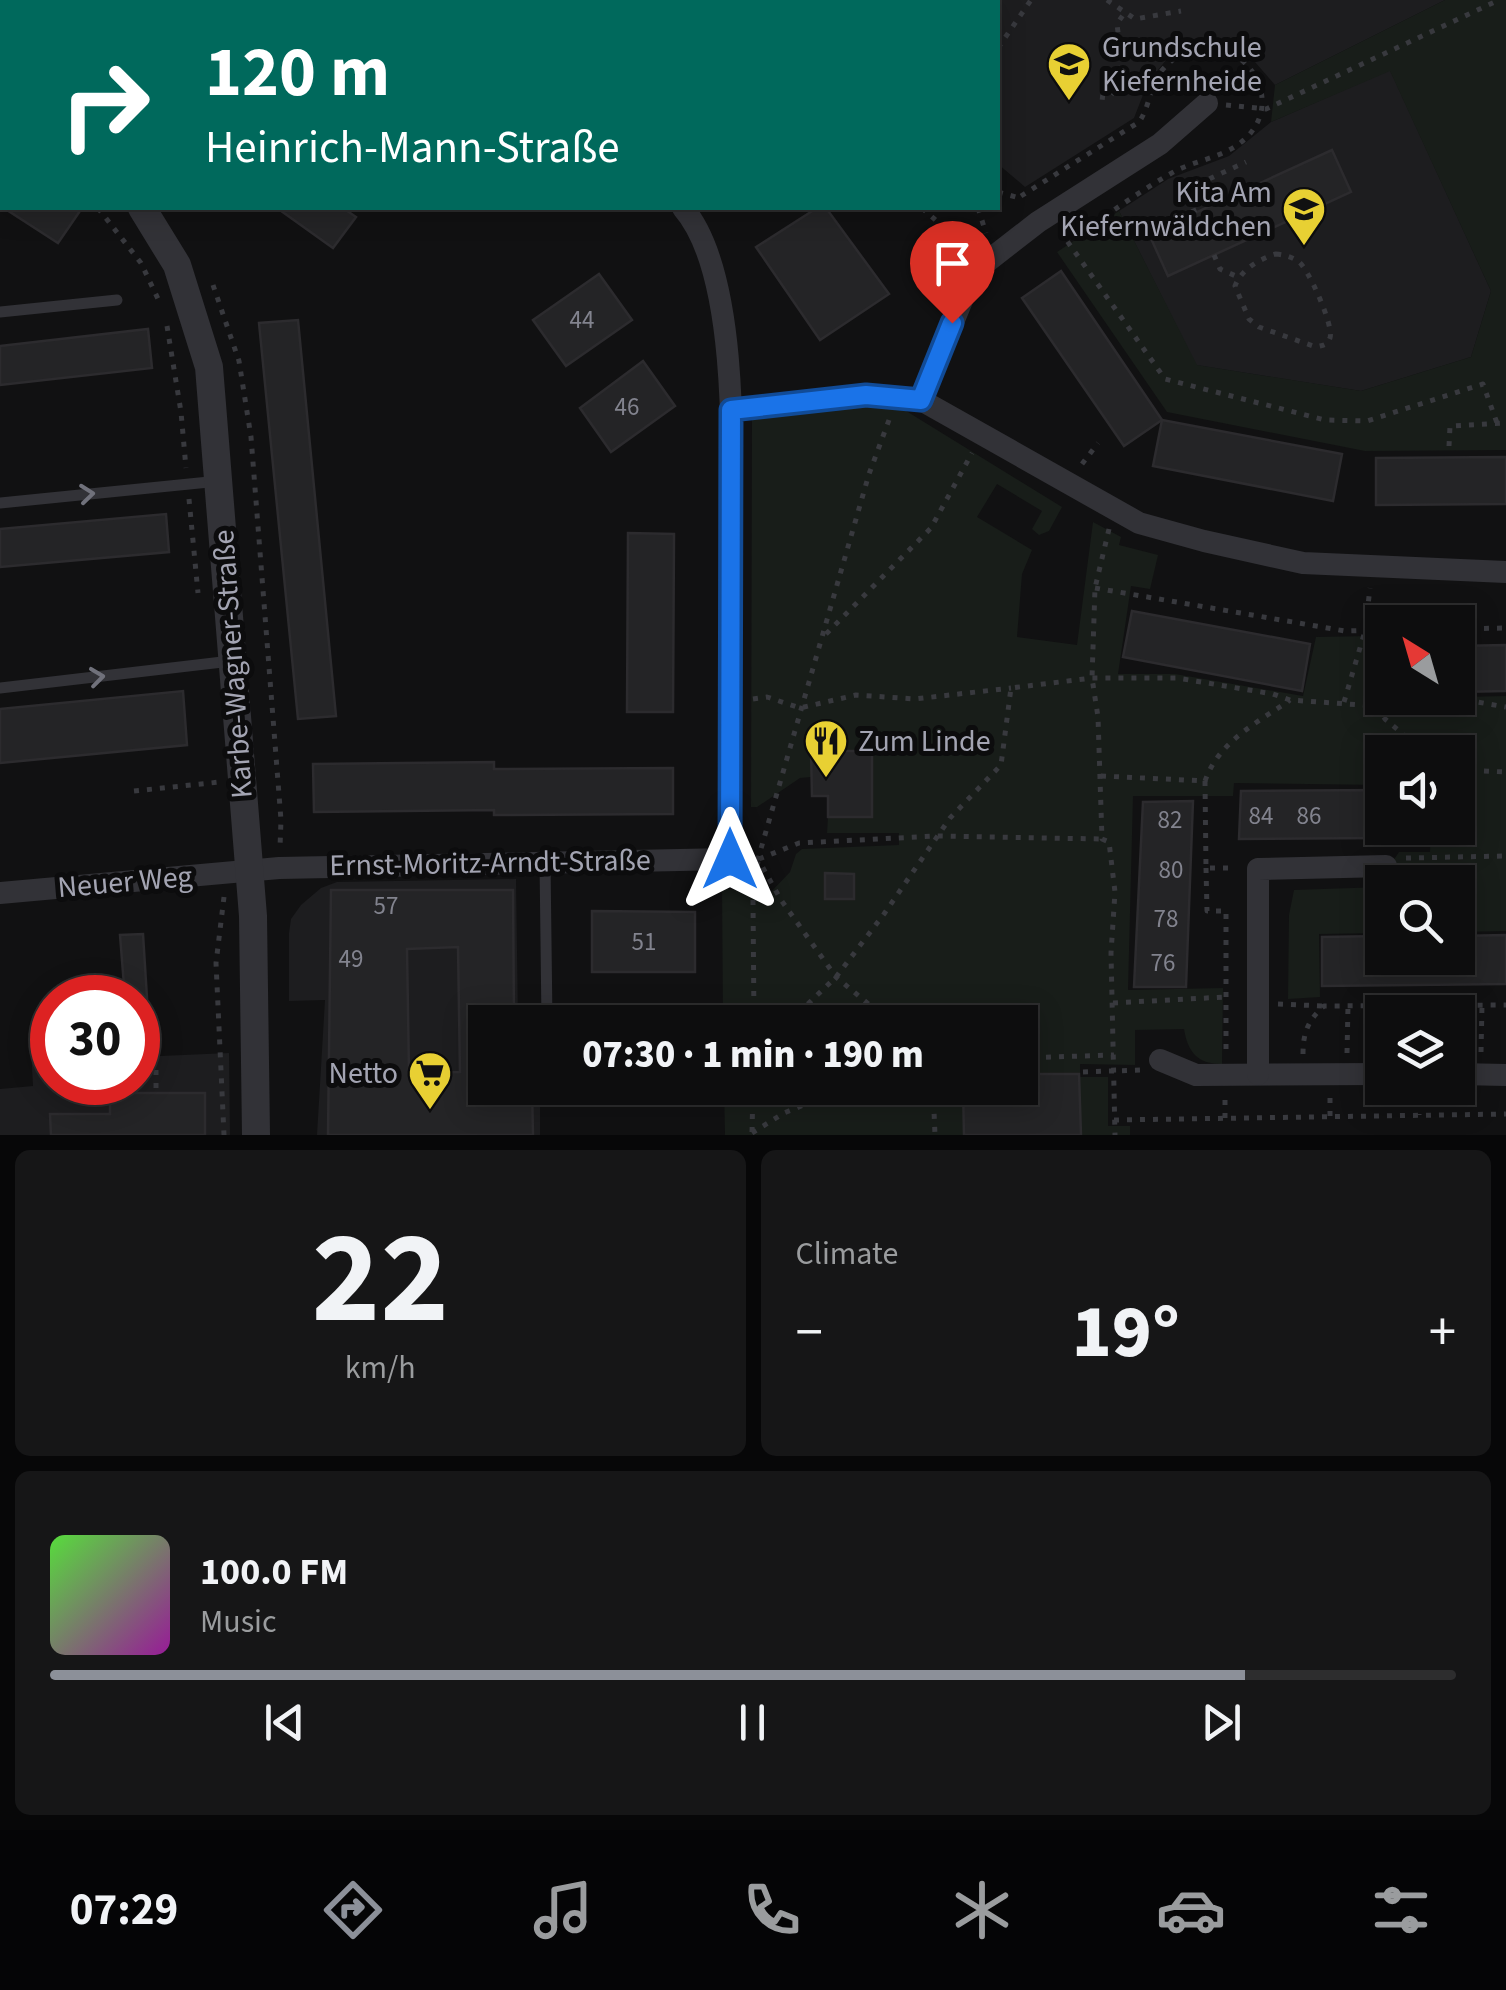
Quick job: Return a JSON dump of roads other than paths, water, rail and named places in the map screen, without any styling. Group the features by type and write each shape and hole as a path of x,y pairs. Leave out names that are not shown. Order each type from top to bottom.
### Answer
{"street":[{"path":"909,399 984,264 1049,215 1160,144 1207,103"},
{"name":"Karbe-Wagner-Straße","path":"143,210 177,264 209,367 250,871 256,1135"},
{"path":"684,210 704,241 716,280 731,410 866,395 909,399 983,433 1118,514 1204,542 1303,563 1506,572"},
{"name":"Ernst-Moritz-Arndt-Straße","path":"250,871 730,859 731,410"},
{"path":"1258,1074 1258,868 1365,866"},
{"name":"Neuer Weg","path":"0,893 250,871"},
{"path":"1160,1060 1196,1074 1365,1074"},
{"path":"1475,1074 1506,1075"}],"lane":[{"path":"0,312 117,300"},
{"path":"0,503 219,481"},
{"path":"0,688 235,660"},
{"path":"545,861 547,1005"}],"place":[{"name":"Grundschule Kiefernheide","path":"1069,102"},
{"name":"Kita Am Kiefernwäldchen","path":"1304,247"},
{"name":"Zum Linde","path":"826,779"},
{"name":"Netto","path":"430,1111"}]}
